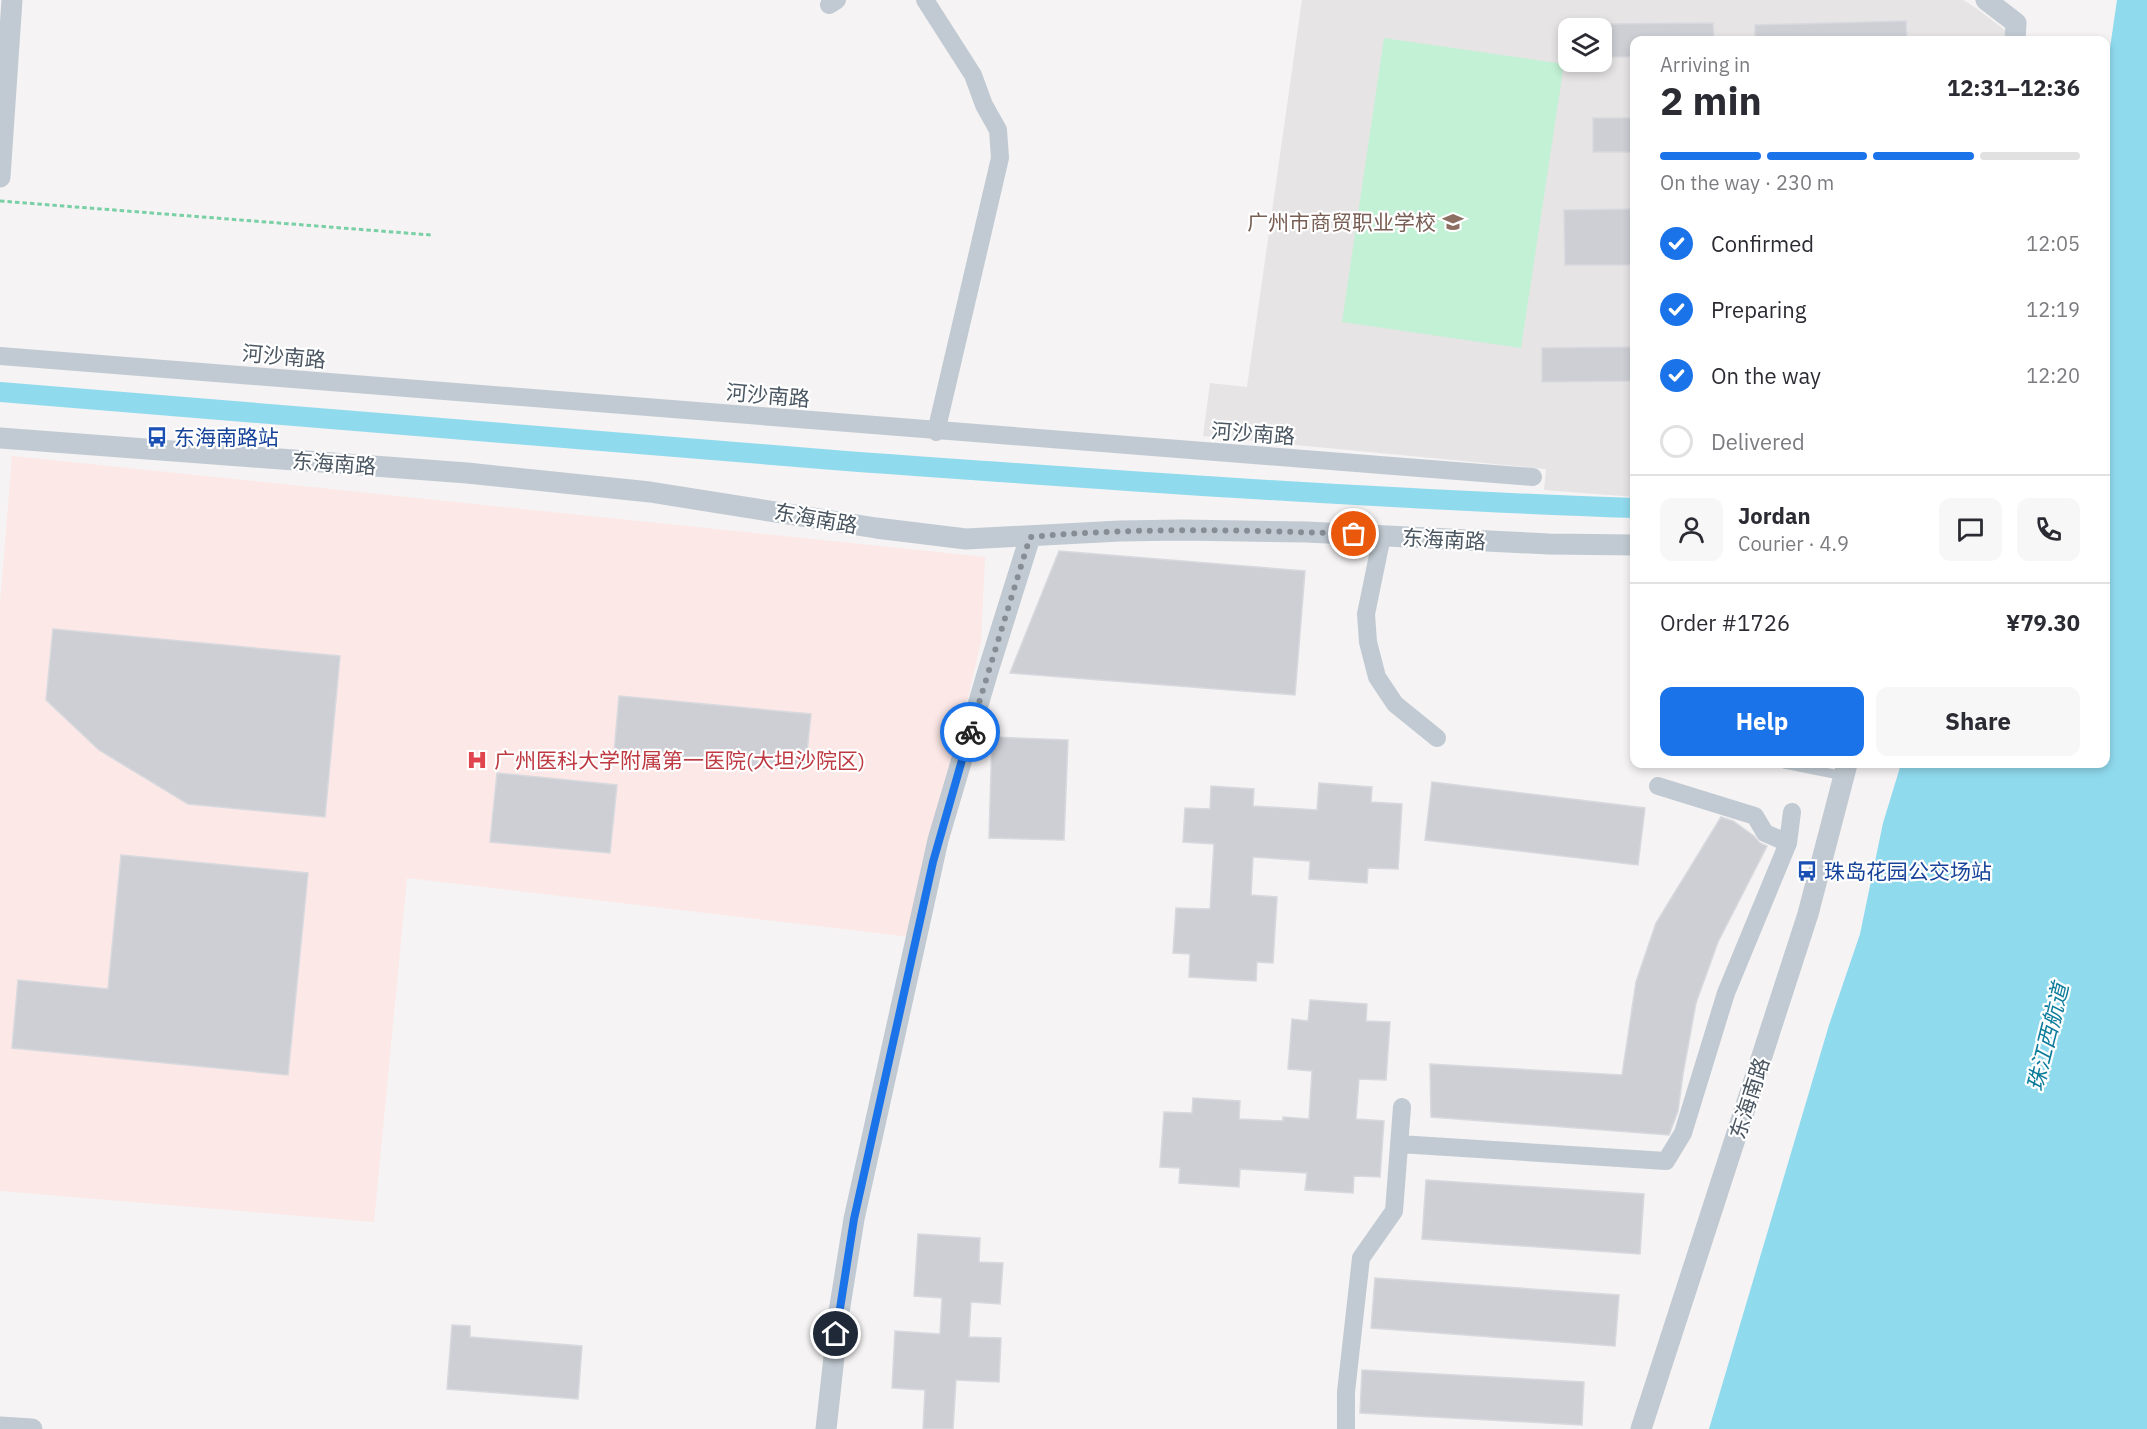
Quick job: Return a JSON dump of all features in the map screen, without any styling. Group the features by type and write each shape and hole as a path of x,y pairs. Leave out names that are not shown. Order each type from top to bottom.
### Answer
{"street":[{"path":"0,177 12,0"},
{"path":"925,0 973,75 984,105 998,130 1000,158 936,432"},
{"path":"1986,0 2016,23 2015,36"},
{"name":"河沙南路","path":"0,356 936,432 1533,477"},
{"name":"东海南路","path":"0,438 511,478 650,492 922,535 966,539 1182,530 1306,532 1549,544 1630,544"},
{"path":"1382,536 1366,614 1368,642 1377,677 1395,704 1437,738"},
{"path":"826,1429 839,1312 854,1219 938,840 1030,537"},
{"name":"东海南路","path":"1641,1429 1802,933 1845,770"},
{"path":"1658,786 1755,816 1765,833 1788,843"},
{"path":"1399,1144 1666,1161 1683,1133 1726,993 1788,843 1792,812"},
{"path":"1346,1429 1346,1392 1361,1258 1394,1211 1402,1107"},
{"path":"0,1427 32,1429"}],"lane":[{"path":"1825,768 1845,770"}],"path":[{"path":"0,201 431,235"}],"shaded area":[{"name":"广州市商贸职业学校","path":"1302,0 1963,0 2005,30 2006,36 1630,36 1630,497 1544,490 1546,469 1203,436 1210,383 1247,387"},
{"name":"广州医科大学附属第一医院(大坦沙院区)","path":"12,456 985,557 981,642 911,937 407,878 374,1222 0,1191 0,605"}],"green space":[{"path":"1384,38 1558,63 1558,72 1563,72 1521,348 1342,322"}],"water":[{"name":"珠江西航道","path":"2117,0 2147,0 2147,1429 1709,1429 1829,1025 1860,934 1883,823 1900,768 2110,768 2110,48"}],"building":[{"path":"1906,21 1907,36 1755,36 1755,25"},
{"path":"1713,23 1714,36 1630,36 1630,57 1612,57 1612,24"},
{"path":"1593,118 1630,118 1630,152 1593,152"},
{"path":"1630,209 1630,265 1565,265 1564,210"},
{"path":"1630,347 1630,381 1542,382 1542,348"},
{"path":"1059,551 1305,571 1295,695 1010,673"},
{"path":"53,629 340,656 325,817 188,804 99,750 46,700"},
{"path":"619,696 811,714 805,771 614,753"},
{"path":"992,737 1068,740 1064,840 989,838"},
{"path":"497,773 617,785 610,853 490,842"},
{"path":"1432,782 1645,808 1638,865 1425,840"},
{"path":"1319,783 1372,787 1371,802 1402,804 1398,869 1368,868 1367,883 1309,879 1310,861 1253,857 1251,895 1277,897 1273,963 1257,962 1256,981 1189,977 1190,954 1173,953 1176,908 1210,909 1214,844 1183,842 1185,808 1210,809 1211,786 1254,789 1253,806 1317,810"},
{"path":"1721,817 1733,821 1767,846 1718,942 1696,1003 1678,1111 1669,1135 1431,1117 1430,1064 1622,1075 1636,982 1656,923"},
{"path":"121,855 308,873 288,1075 12,1048 18,980 108,989"},
{"path":"1310,1000 1367,1004 1366,1021 1390,1022 1386,1080 1359,1079 1356,1119 1384,1121 1380,1177 1354,1176 1353,1193 1305,1190 1307,1173 1240,1169 1239,1187 1179,1183 1180,1168 1160,1167 1164,1112 1192,1113 1193,1098 1240,1101 1239,1119 1283,1121 1283,1117 1309,1119 1312,1071 1288,1069 1292,1019 1308,1021"},
{"path":"1426,1180 1644,1194 1640,1254 1422,1239"},
{"path":"918,1234 980,1238 979,1262 1003,1263 1000,1304 971,1302 969,1337 1001,1338 999,1382 956,1380 953,1429 923,1429 925,1390 892,1388 895,1331 940,1334 942,1298 914,1296"},
{"path":"1375,1278 1619,1295 1615,1346 1371,1328"},
{"path":"452,1325 470,1326 470,1337 582,1346 578,1399 447,1389"},
{"path":"1362,1370 1584,1382 1582,1425 1360,1413"}],"waterway":[{"path":"0,392 529,437 1142,482 1630,508"}],"way so far":[{"path":"970,732 1030,537 1120,531 1182,530 1354,534"}],"place":[{"name":"广州市商贸职业学校","path":"1453,222"},
{"name":"东海南路站","path":"157,437"},
{"name":"广州医科大学附属第一医院(大坦沙院区)","path":"477,760"},
{"name":"珠岛花园公交场站","path":"1807,871"}],"route":[{"path":"836,1334 854,1219 933,862 970,732"}]}
